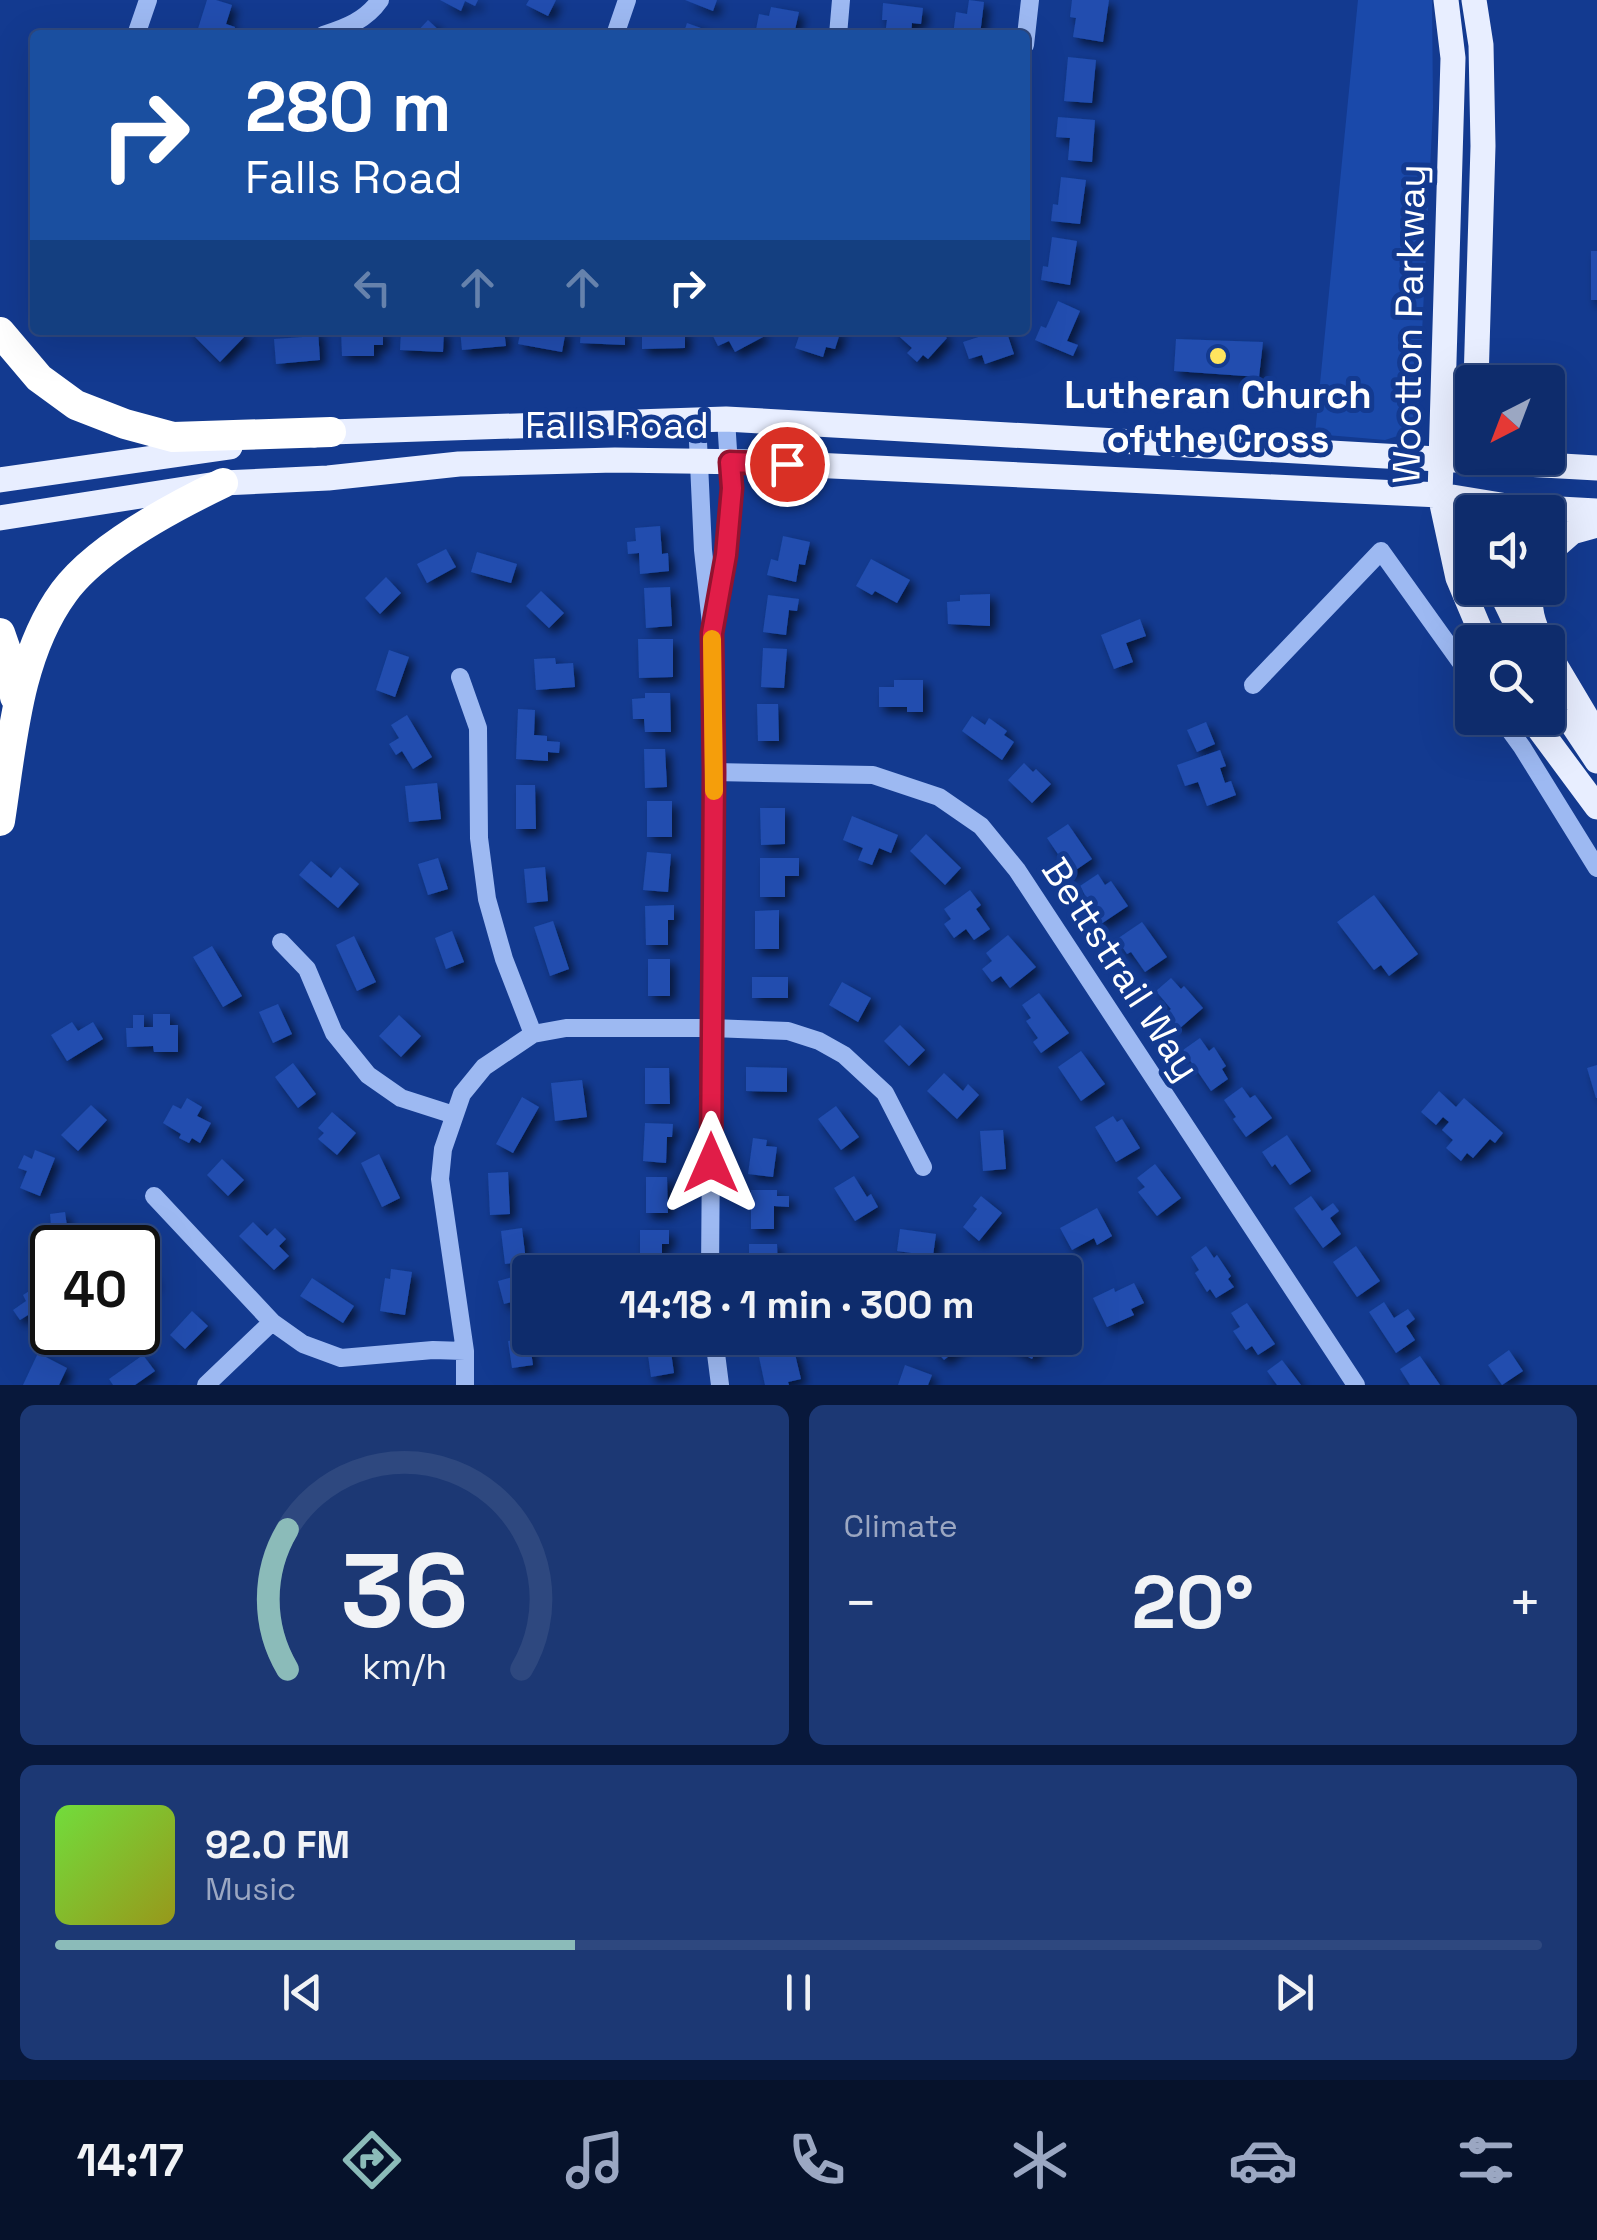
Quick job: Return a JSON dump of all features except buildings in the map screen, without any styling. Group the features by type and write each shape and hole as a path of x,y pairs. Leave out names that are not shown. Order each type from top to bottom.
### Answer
{"highway":[{"path":"0,332 39,378 76,405 125,424 173,437 331,432"},
{"path":"0,821 17,715 32,656 65,590 102,554 144,525 223,483"},
{"path":"0,633 9,659 17,715"}],"main road":[{"name":"Wootton Parkway","path":"1446,0 1453,58 1440,496 1458,578 1478,625"},
{"name":"Wootton Parkway","path":"1474,0 1481,45 1482,146 1476,365"},
{"name":"Falls Road","path":"0,480 331,432 726,419 1455,459"},
{"name":"Falls Road","path":"0,518 223,483 328,478 459,464 616,460 1440,496 1455,501"},
{"name":"Falls Road","path":"1565,466 1597,468"},
{"name":"Falls Road","path":"1565,510 1597,511"},
{"path":"1565,538 1572,532 1597,525"},
{"path":"1565,681 1597,735"},
{"path":"1565,711 1597,761"},
{"path":"1544,735 1597,806"}],"street":[{"path":"138,30 148,0"},
{"path":"340,30 350,27 380,0"},
{"path":"616,30 627,0"},
{"path":"838,30 841,0"},
{"path":"1027,30 1030,0"},
{"path":"712,633 726,555 732,488 726,419"},
{"path":"697,420 702,550 712,633 710,1255"},
{"path":"1253,684 1381,551 1455,654"},
{"path":"460,677 478,728 479,838 487,899 504,959 534,1034"},
{"path":"1513,735 1597,868"},
{"name":"Bettstrail Way","path":"714,772 873,775 939,796 981,826 1017,870 1356,1385"},
{"path":"282,942 307,969 334,1033 368,1075 401,1098 454,1116"},
{"path":"465,1385 465,1350 440,1180 443,1149 462,1094 484,1066 534,1034 566,1028 712,1028 788,1031 819,1041 844,1054 884,1093 923,1167"},
{"path":"154,1196 272,1322 302,1344 341,1358 465,1350"},
{"path":"206,1385 272,1322"},
{"path":"716,1355 720,1385"}],"shaded area":[{"path":"1358,0 1432,0 1433,108 1418,415 1407,433 1385,440 1315,434"}],"slow traffic":[{"path":"712,639 714,791"}],"place":[{"name":"Lutheran Church of the Cross","path":"1218,356"}],"route":[{"path":"711,1163 712,633 726,555 732,488 730,462 787,464"}]}
